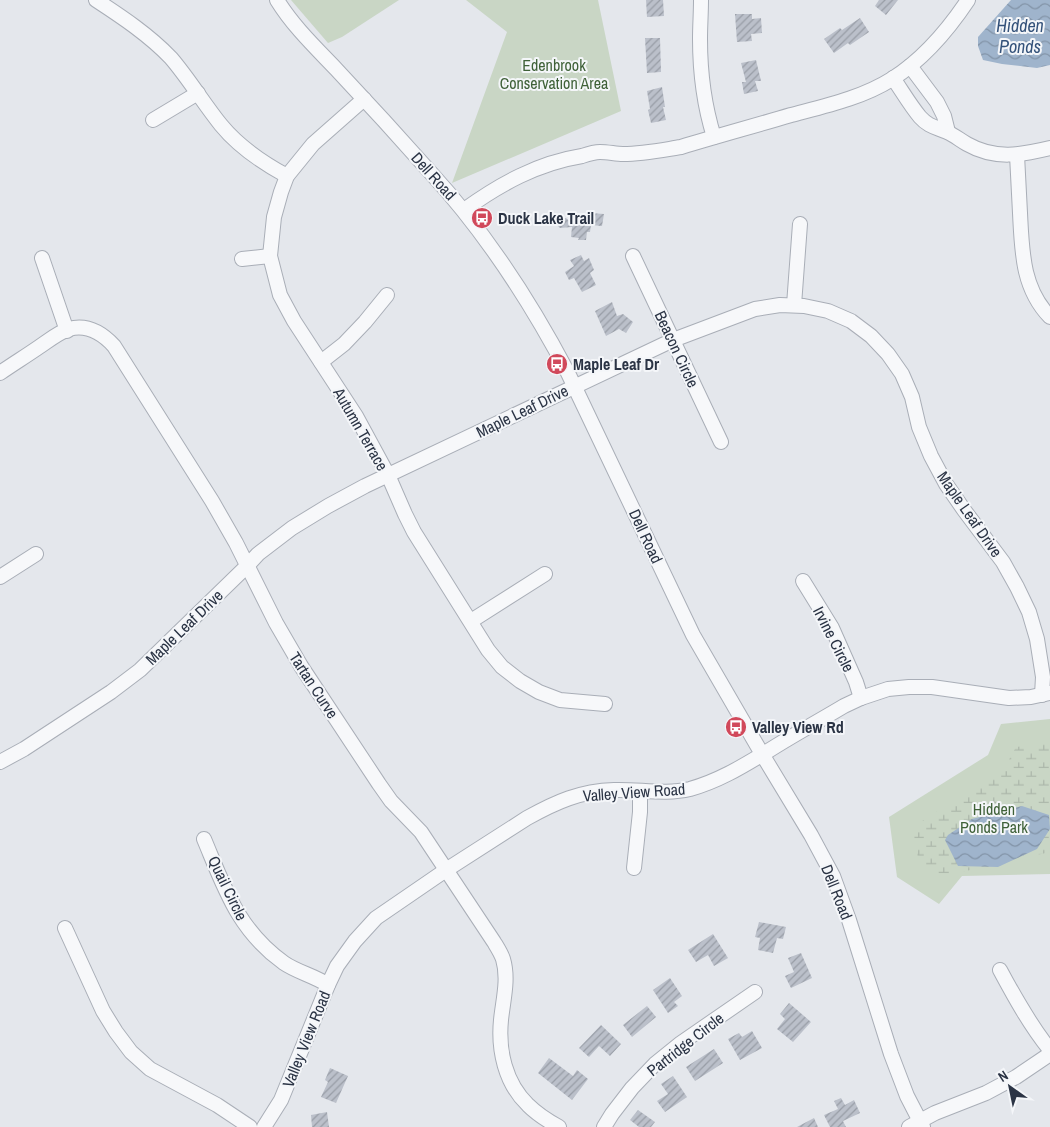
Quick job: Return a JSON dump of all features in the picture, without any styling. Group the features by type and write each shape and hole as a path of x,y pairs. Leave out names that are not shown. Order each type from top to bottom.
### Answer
{"street":[{"path":"96,0 146,35 170,58 222,127 243,147 266,165 287,176"},
{"name":"Dell Road","path":"277,0 300,30 464,210 496,253 547,332 693,635 811,835 833,876 849,920 890,1054 918,1125"},
{"path":"700,0 702,78 707,116 714,137"},
{"path":"464,210 491,191 540,166 601,152 624,154 652,152 680,146 854,97 884,84 910,66 937,40 968,0"},
{"path":"910,66 938,102 948,132"},
{"path":"893,78 921,117 932,126 948,132 982,151 1017,155 1050,148"},
{"path":"153,120 198,93"},
{"name":"Autumn Terrace","path":"364,99 313,144 287,176 274,217 270,256 280,295 356,416 388,475 414,532 488,650 502,667 520,681 539,692 560,700 605,704"},
{"path":"1017,155 1021,247 1025,271 1033,293 1050,317"},
{"path":"794,305 800,224"},
{"path":"242,259 270,256"},
{"name":"Beacon Circle","path":"633,256 721,442"},
{"path":"0,373 66,331 42,258"},
{"path":"321,362 344,344 387,295"},
{"name":"Maple Leaf Drive","path":"0,762 24,749 119,687 140,670 258,554 292,528 328,506 388,475 673,340 755,309 780,305 804,306 828,311 851,322 871,336 888,354 902,374 912,397 920,428 931,456 946,484 1004,562 1029,612 1037,639 1046,694"},
{"name":"Tartan Curve","path":"66,331 82,328 94,331 106,337 114,346 212,501 236,543 276,623 307,674 391,801 421,832 503,957 506,975 500,1045 504,1067 514,1087 527,1104 545,1119 559,1127"},
{"path":"0,577 36,554"},
{"path":"471,621 545,574"},
{"name":"Irvine Circle","path":"803,581 832,628 856,682 861,698"},
{"name":"Valley View Road","path":"264,1127 281,1100 337,966 355,940 376,918 446,870 548,806 589,792 688,790 727,775 844,706 861,698 888,690 909,687 932,687 1009,698 1046,694"},
{"path":"634,868 640,812 640,791"},
{"name":"Quail Circle","path":"204,839 225,890 236,912 250,932 266,949 285,964 328,985"},
{"path":"65,928 103,1011 131,1052 150,1069 217,1105 250,1127"},
{"path":"1000,970 1037,1033 1050,1050"},
{"name":"Partridge Circle","path":"604,1127 632,1088 655,1064 755,992"},
{"path":"918,1125 935,1113 986,1093 1016,1077 1050,1054"}],"green space":[{"path":"291,0 399,0 342,37 328,43"},
{"name":"Edenbrook Conservation Area","path":"466,0 598,0 621,111 452,183 507,32"},
{"name":"Hidden Ponds Park","path":"1050,719 1050,874 962,876 939,904 897,877 889,817 988,755 1001,724"},
{"name":"Hidden Ponds Park","path":"1050,743 1050,852 939,877 925,869 916,851 913,827 1005,767 1016,747"}],"water":[{"name":"Hidden Ponds","path":"1011,0 1050,0 1050,65 1037,68 983,60 978,46 978,37"},
{"path":"1022,806 1049,815 1050,829 1037,849 998,867 958,866 945,840 948,835 972,819"}],"building":[{"path":"646,0 663,0 664,16 647,17"},
{"path":"879,0 898,0 886,15 875,6"},
{"path":"735,14 752,14 752,19 761,18 762,33 751,34 752,41 737,42"},
{"path":"860,18 869,32 834,53 824,39"},
{"path":"645,38 660,38 661,72 647,73"},
{"path":"756,60 761,81 755,81 758,91 744,94 742,82 746,82 741,63"},
{"path":"662,87 666,120 651,123 647,91"},
{"path":"591,213 604,214 602,226 591,225 590,232 587,232 586,240 578,240 579,238 571,237 572,227 560,228 558,226 558,220 561,218 571,221 573,215 591,216"},
{"path":"581,255 584,261 589,258 594,270 590,273 596,285 582,292 574,278 569,280 565,272 574,266 570,260"},
{"path":"612,302 617,316 623,314 633,322 626,333 619,329 606,336 595,311"},
{"path":"759,922 786,927 783,939 777,938 773,953 758,950 760,938 755,937"},
{"path":"713,934 728,958 714,966 708,955 696,962 688,950"},
{"path":"801,953 812,978 791,988 785,976 794,972 788,958"},
{"path":"670,978 682,996 674,1002 678,1006 668,1013 653,990"},
{"path":"789,1003 811,1022 793,1042 777,1029 785,1019 780,1014"},
{"path":"647,1006 656,1017 632,1037 623,1025"},
{"path":"601,1025 621,1044 610,1056 599,1046 589,1057 579,1048"},
{"path":"752,1031 762,1048 740,1060 728,1039 739,1033 742,1037"},
{"path":"714,1049 723,1063 695,1081 686,1067"},
{"path":"549,1058 573,1076 577,1070 588,1079 572,1100 538,1073"},
{"path":"330,1068 348,1076 336,1103 321,1097 328,1082 325,1080"},
{"path":"673,1076 687,1097 665,1112 657,1101 668,1094 661,1084"},
{"path":"841,1098 845,1105 854,1100 860,1113 843,1121 846,1127 830,1127 824,1115 838,1109 834,1101"},
{"path":"638,1110 655,1122 651,1127 639,1127 630,1120"},
{"path":"327,1112 329,1127 312,1127 311,1115"},
{"path":"814,1118 818,1127 797,1127"}],"place":[{"name":"Duck Lake Trail","path":"482,218"},
{"name":"Maple Leaf Dr","path":"557,364"},
{"name":"Valley View Rd","path":"736,727"}]}
